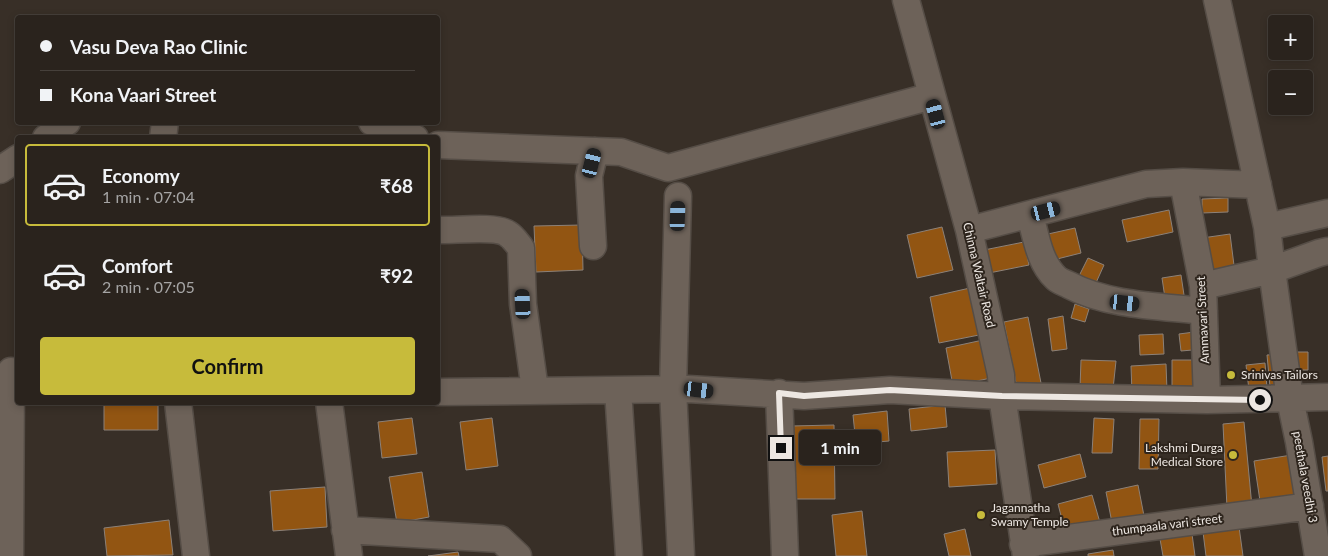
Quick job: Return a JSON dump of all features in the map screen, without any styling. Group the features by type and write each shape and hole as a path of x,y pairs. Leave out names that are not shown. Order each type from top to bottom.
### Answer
{"street":[{"name":"Chinna Waltair Road","path":"906,0 969,230 1001,374 1002,396 1025,550"},
{"name":"peethala veedhi 3","path":"1218,0 1267,228 1290,399 1317,514 1318,556"},
{"path":"440,145 621,152 668,168 932,96"},
{"path":"50,135 63,125"},
{"path":"380,125 407,135"},
{"path":"593,246 589,176 595,151"},
{"path":"0,170 15,160"},
{"path":"969,230 1146,184 1183,182 1258,185"},
{"name":"Ammavari Street","path":"1183,182 1203,298 1207,400"},
{"path":"678,196 673,389 680,556"},
{"path":"1267,228 1328,212"},
{"path":"1030,215 1039,249 1056,278 1078,290 1125,303 1203,298 1272,270 1328,251"},
{"path":"440,230 482,228 506,232 521,248 523,304 535,390"},
{"path":"10,371 5,522 10,556"},
{"path":"440,392 673,389 779,393 804,396 890,390 1002,396 1207,400 1328,398"},
{"path":"618,390 629,556"},
{"path":"779,393 785,556"},
{"path":"178,405 196,556"},
{"path":"329,405 349,556"},
{"name":"thumpaala vari street","path":"1025,550 1317,514"},
{"path":"345,530 500,539 518,556"}],"building":[{"path":"1228,198 1228,212 1202,213 1202,199"},
{"path":"1169,210 1173,232 1127,242 1122,220"},
{"path":"582,225 583,270 536,272 534,226"},
{"path":"942,227 953,270 917,278 907,235"},
{"path":"1075,228 1081,253 1053,260 1048,234"},
{"path":"1230,234 1235,273 1207,277 1202,238"},
{"path":"1024,242 1029,265 984,274 979,251"},
{"path":"1088,258 1104,265 1095,285 1078,278"},
{"path":"1181,275 1184,295 1165,298 1162,278"},
{"path":"970,288 979,335 939,343 930,297"},
{"path":"1075,304 1089,309 1085,322 1071,318"},
{"path":"1063,316 1067,349 1052,351 1048,319"},
{"path":"1028,317 1042,388 1018,393 1004,322"},
{"path":"1202,331 1204,349 1181,351 1179,334"},
{"path":"1163,334 1164,354 1140,355 1139,335"},
{"path":"983,340 991,378 953,386 946,348"},
{"path":"1287,352 1308,352 1308,370 1288,370"},
{"path":"1283,354 1286,385 1270,387 1267,355"},
{"path":"1081,360 1116,361 1113,389 1080,388"},
{"path":"1172,360 1203,360 1205,386 1172,387"},
{"path":"1265,363 1267,388 1249,390 1246,365"},
{"path":"1166,364 1167,391 1132,393 1131,366"},
{"path":"104,405 158,405 158,430 104,430"},
{"path":"945,405 947,427 911,431 909,409"},
{"path":"887,411 889,441 856,444 853,415"},
{"path":"412,418 417,454 382,458 378,422"},
{"path":"492,418 498,466 466,470 460,422"},
{"path":"1094,418 1114,419 1112,453 1092,453"},
{"path":"1140,419 1159,419 1158,469 1139,469"},
{"path":"1244,422 1252,507 1227,508 1223,424"},
{"path":"834,425 835,499 792,499 791,426"},
{"path":"995,450 997,484 949,487 947,452"},
{"path":"1080,454 1086,477 1044,488 1038,465"},
{"path":"1298,454 1304,494 1260,501 1254,461"},
{"path":"1328,456 1328,491 1326,491 1322,457"},
{"path":"422,472 429,517 397,523 389,477"},
{"path":"1138,485 1145,521 1113,528 1106,492"},
{"path":"325,487 327,527 273,531 270,491"},
{"path":"1092,495 1101,526 1066,535 1058,504"},
{"path":"862,511 867,556 836,556 832,515"},
{"path":"169,520 173,555 107,556 104,528"},
{"path":"1239,527 1243,556 1206,556 1203,532"},
{"path":"965,529 971,556 949,556 944,534"},
{"path":"1192,534 1195,556 1163,556 1160,539"},
{"path":"1113,550 1114,556 1088,556 1088,554"},
{"path":"458,552 459,556 428,556"}],"place":[{"name":"Srinivas Tailors","path":"1231,375"},
{"name":"Lakshmi Durga Medical Store","path":"1233,455"},
{"name":"Jagannatha Swamy Temple","path":"981,515"}],"route":[{"path":"781,448 779,393 804,396 890,390 1002,396 1260,400"}]}
